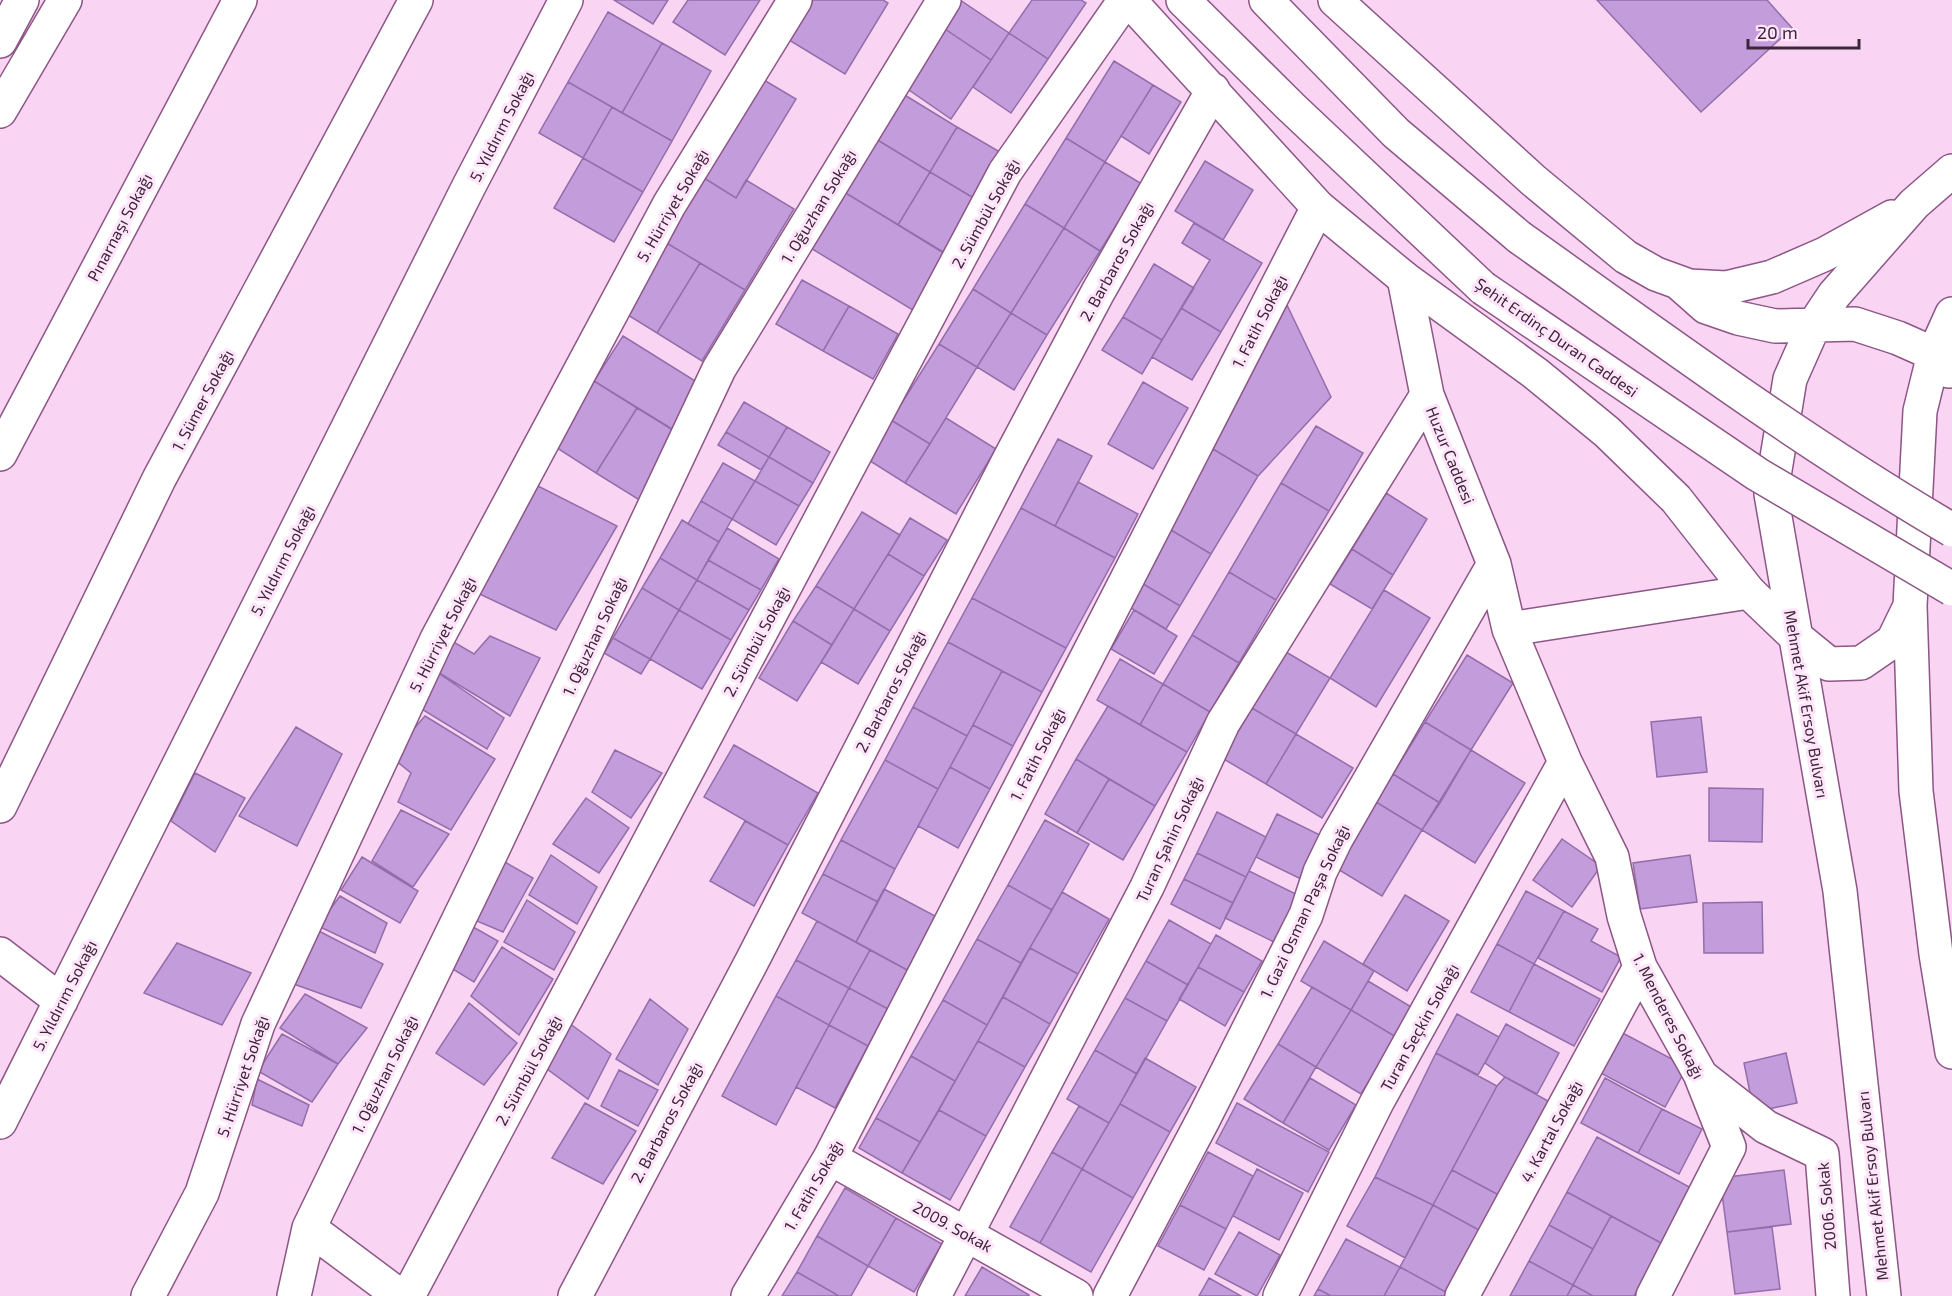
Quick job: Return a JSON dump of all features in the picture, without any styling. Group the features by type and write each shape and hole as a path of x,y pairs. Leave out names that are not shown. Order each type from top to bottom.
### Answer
{"street":[{"path":"0,41 22,0"},
{"path":"1,104 65,0"},
{"name":"Pınarnaşı Sokağı","path":"0,454 240,0"},
{"name":"1. Sümer Sokağı","path":"0,806 159,479 416,0"},
{"name":"5. Yıldırım Sokağı","path":"0,1122 459,208 566,0"},
{"name":"5. Hürriyet Sokağı","path":"148,1296 202,1193 258,1024 437,639 669,205 795,0"},
{"name":"1. Oğuzhan Sokağı","path":"294,1296 309,1228 501,832 719,369 944,0"},
{"path":"1127,0 1213,90 1318,207 1404,278 1535,373 1607,432 1676,499 1749,592 1796,638 1829,664 1861,663 1893,641 1910,606"},
{"name":"2. Sümbül Sokağı","path":"408,1296 1005,172 1127,0"},
{"name":"Şehit Erdinç Duran Caddesi","path":"1183,0 1291,107 1483,288 1757,474 1952,589"},
{"path":"1266,0 1396,133 1520,237 1768,414 1902,501 1952,530"},
{"path":"1335,0 1533,180 1618,250 1656,274 1679,283 1689,286 1726,288 1772,277 1825,254 1914,204"},
{"name":"2. Barbaros Sokağı","path":"575,1296 751,963 1009,460 1098,292 1213,90"},
{"name":"Mehmet Akif Ersoy Bulvarı","path":"1884,1296 1840,891 1771,495 1790,379 1814,325 1834,295 1914,204 1952,171"},
{"name":"1. Fatih Sokağı","path":"748,1296 830,1158 1318,207"},
{"name":"Huzur Caddesi","path":"1404,278 1427,395 1494,564 1509,629"},
{"path":"1679,283 1706,307 1738,318 1775,326 1855,324 1898,338 1943,364"},
{"path":"1952,314 1943,364 1920,411 1910,606 1916,791 1936,954 1952,1052"},
{"name":"Turan Şahin Sokağı","path":"934,1296 1147,887 1223,723 1427,395"},
{"name":"1. Gazi Osman Paşa Sokağı","path":"1110,1296 1203,1120 1306,915 1320,872 1336,839 1494,564"},
{"path":"1509,629 1749,592"},
{"name":"1. Menderes Sokağı","path":"1509,629 1565,762 1612,857 1624,916 1640,967 1700,1074 1729,1147 1653,1296"},
{"name":"Turan Seçkin Sokağı","path":"1280,1296 1377,1102 1565,762"},
{"path":"1936,954 1952,889"},
{"path":"0,954 61,1001"},
{"name":"4. Kartal Sokağı","path":"1462,1296 1640,967"},
{"name":"2006. Sokak","path":"1700,1074 1767,1127 1822,1154 1833,1296"},
{"name":"2009. Sokak","path":"830,1158 1076,1296"},
{"path":"309,1228 400,1296"}],"building":[{"path":"614,0 668,0 653,24"},
{"path":"688,0 760,0 725,55 673,22"},
{"path":"813,0 883,0 888,3 845,74 789,40"},
{"path":"960,0 1009,33 991,60 936,23"},
{"path":"1032,0 1081,0 1086,3 1048,59 1009,33"},
{"path":"1597,0 1767,0 1792,28 1701,112"},
{"path":"608,12 662,43 622,113 568,82"},
{"path":"936,23 991,60 951,119 896,81"},
{"path":"1009,33 1048,59 1011,113 973,87"},
{"path":"662,43 711,71 672,141 622,113"},
{"path":"1114,61 1153,85 1105,162 1066,138"},
{"path":"764,80 796,99 736,198 704,178"},
{"path":"568,82 612,107 583,158 539,133"},
{"path":"1153,85 1181,102 1149,154 1121,136"},
{"path":"903,94 957,127 930,172 876,139"},
{"path":"612,107 672,141 643,192 583,158"},
{"path":"957,127 1005,155 977,200 930,172"},
{"path":"1066,138 1105,162 1064,228 1025,204"},
{"path":"876,139 930,172 898,225 844,192"},
{"path":"583,158 643,192 614,242 554,208"},
{"path":"1205,161 1253,190 1223,240 1175,211"},
{"path":"1105,162 1142,184 1100,251 1064,228"},
{"path":"930,172 977,200 945,254 898,225"},
{"path":"704,178 736,198 746,180 794,209 745,290 665,242"},
{"path":"844,192 950,256 916,312 809,247"},
{"path":"1025,204 1064,228 1011,313 973,289"},
{"path":"1194,223 1262,263 1221,332 1181,308 1210,260 1182,243"},
{"path":"1064,228 1100,251 1047,335 1011,313"},
{"path":"665,242 700,263 657,333 623,312"},
{"path":"700,263 745,290 702,361 657,333"},
{"path":"1154,264 1194,288 1162,340 1123,317"},
{"path":"802,280 849,306 823,351 776,324"},
{"path":"973,289 1011,313 977,367 939,344"},
{"path":"1287,305 1331,397 1258,476 1213,449"},
{"path":"849,306 898,334 873,379 823,351"},
{"path":"1181,308 1221,332 1192,380 1152,357"},
{"path":"1011,313 1047,335 1014,390 977,367"},
{"path":"1123,317 1162,340 1142,374 1102,350"},
{"path":"623,336 700,384 672,429 594,381"},
{"path":"939,344 977,367 930,444 891,420"},
{"path":"594,381 637,408 596,473 554,446"},
{"path":"1143,382 1188,408 1153,469 1108,444"},
{"path":"744,402 787,427 769,457 726,432"},
{"path":"637,408 681,435 641,501 596,473"},
{"path":"946,418 996,449 956,514 905,483"},
{"path":"891,420 930,444 905,483 867,459"},
{"path":"1316,426 1363,453 1329,511 1281,483"},
{"path":"787,427 830,452 813,483 769,457"},
{"path":"726,432 769,457 761,470 718,445"},
{"path":"1058,439 1092,456 1055,526 1021,508"},
{"path":"1213,449 1258,476 1211,554 1166,527"},
{"path":"769,457 813,483 799,506 755,481"},
{"path":"723,463 755,481 732,519 701,501"},
{"path":"755,481 799,506 776,545 732,519"},
{"path":"530,482 617,526 556,630 471,590"},
{"path":"1078,482 1138,514 1115,558 1055,526"},
{"path":"1281,483 1329,511 1276,600 1229,572"},
{"path":"1386,493 1427,519 1393,575 1352,549"},
{"path":"701,501 732,519 719,542 688,524"},
{"path":"1021,508 1115,558 1066,648 972,598"},
{"path":"862,512 900,535 854,609 816,586"},
{"path":"910,518 947,540 924,576 888,554"},
{"path":"682,520 719,542 697,580 660,558"},
{"path":"1166,527 1211,554 1180,606 1135,579"},
{"path":"727,528 779,559 761,590 708,560"},
{"path":"1352,549 1393,575 1372,609 1330,584"},
{"path":"888,554 924,576 890,631 854,609"},
{"path":"660,558 697,580 679,610 642,588"},
{"path":"708,560 761,590 749,610 697,580"},
{"path":"1229,572 1276,600 1239,663 1192,635"},
{"path":"1135,579 1180,606 1166,629 1121,602"},
{"path":"697,580 749,610 731,640 679,610"},
{"path":"816,586 854,609 832,645 793,621"},
{"path":"642,588 679,610 650,659 613,638"},
{"path":"1384,590 1430,618 1376,707 1330,678"},
{"path":"972,598 1066,648 1042,692 948,642"},
{"path":"854,609 890,631 858,684 821,662"},
{"path":"679,610 731,640 702,689 650,659"},
{"path":"1134,610 1177,636 1154,674 1111,649"},
{"path":"793,621 832,645 797,701 759,678"},
{"path":"1192,635 1239,663 1210,712 1163,684"},
{"path":"490,636 540,658 510,716 431,668 452,641 474,654"},
{"path":"613,638 650,659 641,674 604,653"},
{"path":"948,642 1002,671 967,736 913,707"},
{"path":"1286,652 1330,678 1296,734 1252,708"},
{"path":"1467,655 1513,683 1471,750 1425,722"},
{"path":"1120,659 1163,684 1140,725 1097,700"},
{"path":"431,668 504,718 487,749 415,705"},
{"path":"1002,671 1042,692 1013,746 973,725"},
{"path":"1163,684 1210,712 1187,752 1140,725"},
{"path":"1108,706 1187,752 1155,806 1076,759"},
{"path":"913,707 967,736 938,789 885,760"},
{"path":"1252,708 1296,734 1266,784 1222,758"},
{"path":"425,716 495,759 451,830 398,802 411,773 390,756"},
{"path":"1701,717 1707,772 1657,777 1651,722"},
{"path":"1425,722 1471,750 1440,803 1393,774"},
{"path":"973,725 1013,746 990,789 950,767"},
{"path":"296,727 342,754 297,846 239,816"},
{"path":"1296,734 1353,768 1322,818 1266,784"},
{"path":"734,745 818,793 788,845 704,797"},
{"path":"615,750 662,773 631,818 592,792"},
{"path":"1471,750 1525,783 1475,863 1422,830"},
{"path":"1076,759 1109,779 1077,833 1045,814"},
{"path":"885,760 938,789 895,869 841,840"},
{"path":"950,767 990,789 958,848 918,826"},
{"path":"195,773 245,798 215,852 171,821"},
{"path":"1393,774 1440,803 1422,830 1376,802"},
{"path":"1109,779 1155,806 1123,860 1077,833"},
{"path":"1709,788 1763,789 1762,842 1709,841"},
{"path":"586,798 629,828 599,873 553,844"},
{"path":"1376,802 1422,830 1382,896 1336,868"},
{"path":"401,810 449,834 413,887 372,861"},
{"path":"1217,812 1266,837 1246,877 1197,853"},
{"path":"1277,814 1324,837 1303,880 1256,857"},
{"path":"1045,820 1089,844 1052,910 1008,885"},
{"path":"745,821 788,845 754,906 710,881"},
{"path":"1562,839 1601,866 1572,907 1533,880"},
{"path":"841,840 895,869 878,902 823,874"},
{"path":"1197,853 1246,877 1233,903 1184,879"},
{"path":"551,855 597,887 577,924 529,895"},
{"path":"1690,855 1697,902 1640,909 1633,863"},
{"path":"362,857 418,891 400,923 341,890"},
{"path":"496,857 533,878 503,932 465,916"},
{"path":"1249,871 1300,896 1276,943 1225,918"},
{"path":"823,874 878,902 856,942 802,913"},
{"path":"1184,879 1233,903 1220,929 1171,904"},
{"path":"1008,885 1052,910 1021,963 977,939"},
{"path":"884,889 937,917 909,971 856,942"},
{"path":"1526,891 1564,911 1534,964 1497,944"},
{"path":"1062,892 1109,919 1078,974 1030,948"},
{"path":"1405,895 1449,921 1407,991 1363,964"},
{"path":"340,896 387,923 375,953 318,926"},
{"path":"527,900 575,932 554,970 504,942"},
{"path":"1762,902 1763,953 1704,953 1703,903"},
{"path":"1564,911 1598,929 1591,941 1621,957 1602,992 1538,958"},
{"path":"1169,920 1211,944 1188,985 1146,961"},
{"path":"817,921 870,950 849,988 796,960"},
{"path":"466,923 498,941 474,982 446,965"},
{"path":"311,927 383,964 361,1008 288,982"},
{"path":"1216,935 1262,961 1244,992 1198,967"},
{"path":"977,939 1021,963 987,1025 943,1000"},
{"path":"1324,941 1374,971 1351,1010 1301,981"},
{"path":"177,943 251,973 222,1025 144,993"},
{"path":"1497,944 1534,964 1509,1012 1471,992"},
{"path":"502,947 553,979 519,1035 471,996"},
{"path":"1030,948 1078,974 1050,1024 1003,997"},
{"path":"870,950 909,971 888,1009 849,988"},
{"path":"796,960 849,988 829,1025 776,996"},
{"path":"1146,961 1188,985 1167,1021 1125,998"},
{"path":"1534,964 1600,999 1574,1046 1509,1012"},
{"path":"1198,967 1244,992 1225,1026 1179,999"},
{"path":"1368,981 1413,1008 1396,1037 1351,1010"},
{"path":"1312,987 1351,1010 1316,1067 1278,1044"},
{"path":"849,988 888,1009 868,1046 829,1025"},
{"path":"305,994 367,1028 338,1064 280,1028"},
{"path":"776,996 829,1025 776,1125 722,1096"},
{"path":"1003,997 1050,1024 1025,1067 978,1041"},
{"path":"1125,998 1167,1021 1137,1074 1095,1050"},
{"path":"650,999 688,1029 658,1085 616,1059"},
{"path":"943,1000 987,1025 955,1081 911,1056"},
{"path":"469,1003 517,1043 484,1085 436,1053"},
{"path":"1351,1010 1396,1037 1361,1094 1316,1067"},
{"path":"1457,1014 1499,1037 1478,1075 1436,1053"},
{"path":"569,1023 611,1054 588,1099 543,1066"},
{"path":"1506,1024 1559,1053 1537,1094 1485,1063"},
{"path":"829,1025 868,1046 835,1108 796,1087"},
{"path":"1615,1029 1687,1067 1665,1107 1593,1069"},
{"path":"282,1034 338,1064 312,1102 258,1071"},
{"path":"978,1041 1025,1067 986,1136 939,1110"},
{"path":"1278,1044 1316,1067 1283,1123 1244,1099"},
{"path":"1095,1050 1137,1074 1109,1123 1067,1099"},
{"path":"1436,1053 1497,1086 1433,1205 1375,1177"},
{"path":"1786,1053 1797,1103 1754,1112 1744,1063"},
{"path":"911,1056 955,1081 920,1142 876,1118"},
{"path":"1145,1058 1196,1087 1170,1132 1120,1104"},
{"path":"619,1070 658,1090 638,1126 601,1106"},
{"path":"1505,1077 1557,1106 1508,1200 1452,1170 1497,1086"},
{"path":"1310,1078 1356,1105 1329,1150 1283,1123"},
{"path":"1605,1078 1662,1109 1638,1153 1581,1123"},
{"path":"257,1079 309,1105 302,1126 252,1105"},
{"path":"585,1103 636,1131 603,1184 552,1158"},
{"path":"1237,1103 1329,1152 1308,1192 1216,1143"},
{"path":"1120,1104 1170,1132 1133,1198 1082,1169"},
{"path":"1079,1106 1109,1123 1082,1169 1052,1152"},
{"path":"1662,1109 1702,1129 1679,1174 1638,1153"},
{"path":"939,1110 986,1136 950,1200 902,1173"},
{"path":"876,1118 920,1142 902,1173 859,1148"},
{"path":"1597,1137 1693,1189 1663,1244 1567,1192"},
{"path":"1052,1152 1082,1169 1040,1243 1010,1227"},
{"path":"1208,1152 1253,1176 1226,1229 1180,1205"},
{"path":"1082,1169 1133,1198 1091,1272 1040,1243"},
{"path":"1257,1169 1303,1193 1279,1240 1233,1216"},
{"path":"1452,1170 1508,1200 1488,1235 1433,1205"},
{"path":"1784,1170 1791,1224 1727,1232 1720,1178"},
{"path":"1375,1177 1433,1205 1405,1258 1347,1226"},
{"path":"845,1188 896,1218 868,1266 817,1236"},
{"path":"1567,1192 1611,1216 1593,1249 1549,1225"},
{"path":"1180,1205 1226,1229 1204,1270 1158,1246"},
{"path":"1433,1205 1488,1235 1453,1296 1400,1267"},
{"path":"1611,1216 1663,1244 1634,1296 1593,1296 1573,1285"},
{"path":"896,1218 942,1244 914,1292 868,1266"},
{"path":"1549,1225 1593,1249 1573,1285 1529,1261"},
{"path":"1772,1227 1780,1289 1735,1294 1727,1232"},
{"path":"1239,1232 1280,1255 1257,1296 1215,1274"},
{"path":"817,1236 868,1266 851,1296 839,1296 797,1272"},
{"path":"1346,1239 1400,1267 1384,1296 1331,1296 1318,1289"},
{"path":"1529,1261 1573,1285 1567,1296 1510,1296"},
{"path":"982,1267 1029,1295 1029,1296 965,1296"},
{"path":"1400,1267 1453,1296 1384,1296"},
{"path":"797,1272 839,1296 782,1296"},
{"path":"1209,1278 1241,1296 1199,1296"},
{"path":"1573,1285 1593,1296 1567,1296"},
{"path":"1318,1289 1331,1296 1314,1296"}]}
